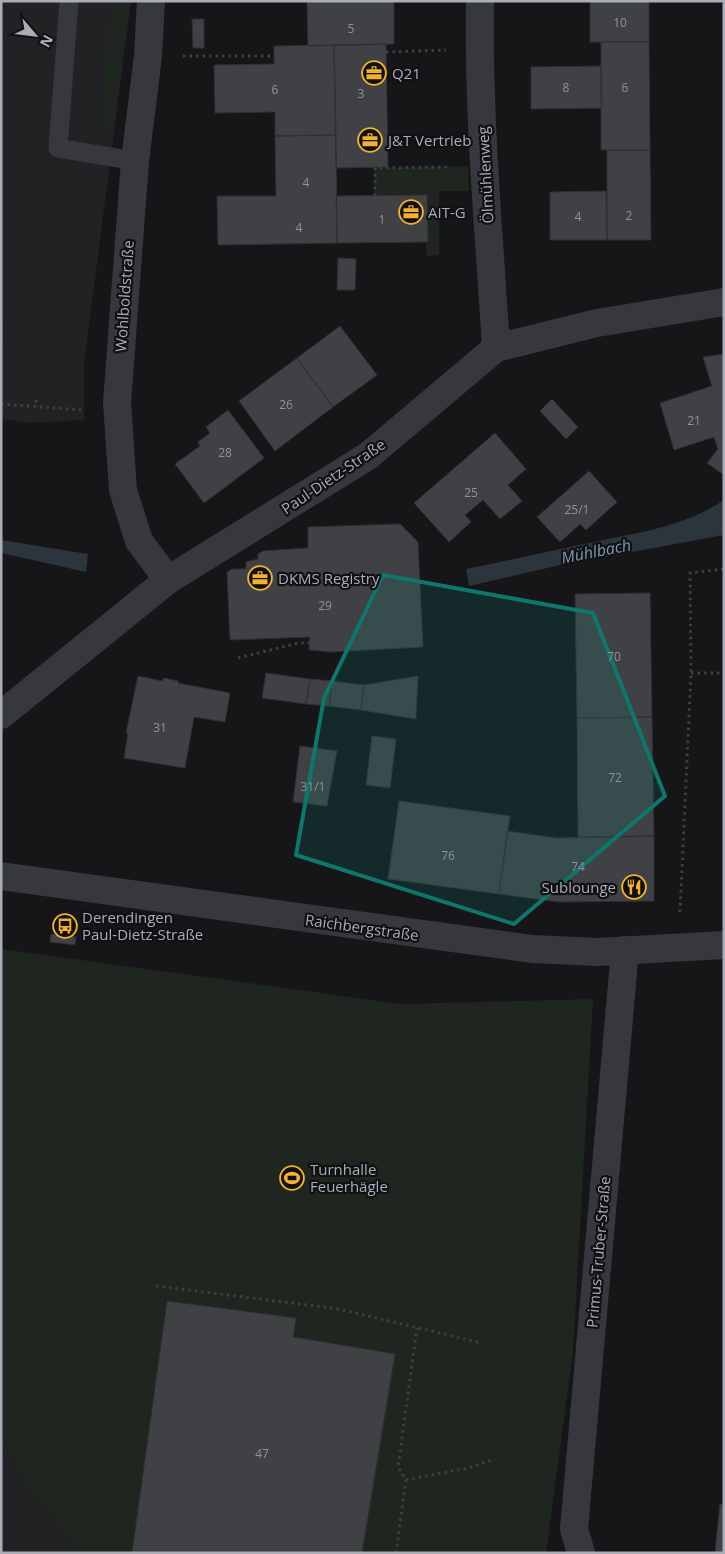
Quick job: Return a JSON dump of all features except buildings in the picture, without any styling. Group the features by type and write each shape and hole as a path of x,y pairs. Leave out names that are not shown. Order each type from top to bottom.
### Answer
{"street":[{"name":"Wohlboldstraße","path":"151,1 148,56 135,161 125,284 118,413 123,490 139,541 168,580"},
{"name":"Ölmühlenweg","path":"480,1 479,49 484,164 496,348"},
{"name":"Paul-Dietz-Straße","path":"1,715 168,580 368,456 496,348 597,323 724,302"},
{"name":"Raichbergstraße","path":"1,876 496,946 568,952 724,945"},
{"name":"Primus-Truber-Straße","path":"581,1553 574,1529 626,950"}],"lane":[{"path":"69,1 58,148 135,161"}],"path":[{"path":"386,52 479,49"},
{"path":"148,56 274,56"},
{"path":"374,196 375,168 484,164"},
{"path":"1,321 1,337"},
{"path":"36,400 36,407"},
{"path":"1,404 118,413"},
{"path":"678,947 692,673 690,573 724,569"},
{"path":"238,658 311,643"},
{"path":"692,673 724,672"},
{"path":"156,1286 339,1309 482,1343"},
{"path":"396,1553 406,1480 398,1467 417,1328"},
{"path":"406,1480 468,1468 495,1459"}],"highlighted area":[{"path":"383,575 593,613 665,796 514,924 296,855 324,698"}],"shaded area":[{"path":"1,1 131,1 84,364 84,420 29,423 1,419"},
{"path":"110,1 128,1 114,127 100,125"},
{"path":"468,166 469,191 439,191 439,255 426,256 427,195 374,195 374,168"},
{"name":"Turnhalle Feuerhägle","path":"1,949 401,1004 593,999 573,1352 546,1553 79,1553 18,1475 1,1433"},
{"path":"1,1433 18,1475 79,1553 1,1553"}],"water":[{"name":"Mühlbach","path":"724,500 724,535 556,566 469,586 466,569 677,523 693,517"},
{"path":"1,540 88,554 86,572 1,553"}],"place":[{"name":"Q21","path":"374,73"},
{"name":"J&T Vertrieb","path":"370,140"},
{"name":"AIT-G","path":"411,212"},
{"name":"DKMS Registry","path":"260,578"},
{"name":"Sublounge","path":"634,887"},
{"name":"Derendingen Paul-Dietz-Straße","path":"65,926"},
{"name":"Turnhalle Feuerhägle","path":"292,1178"}]}
